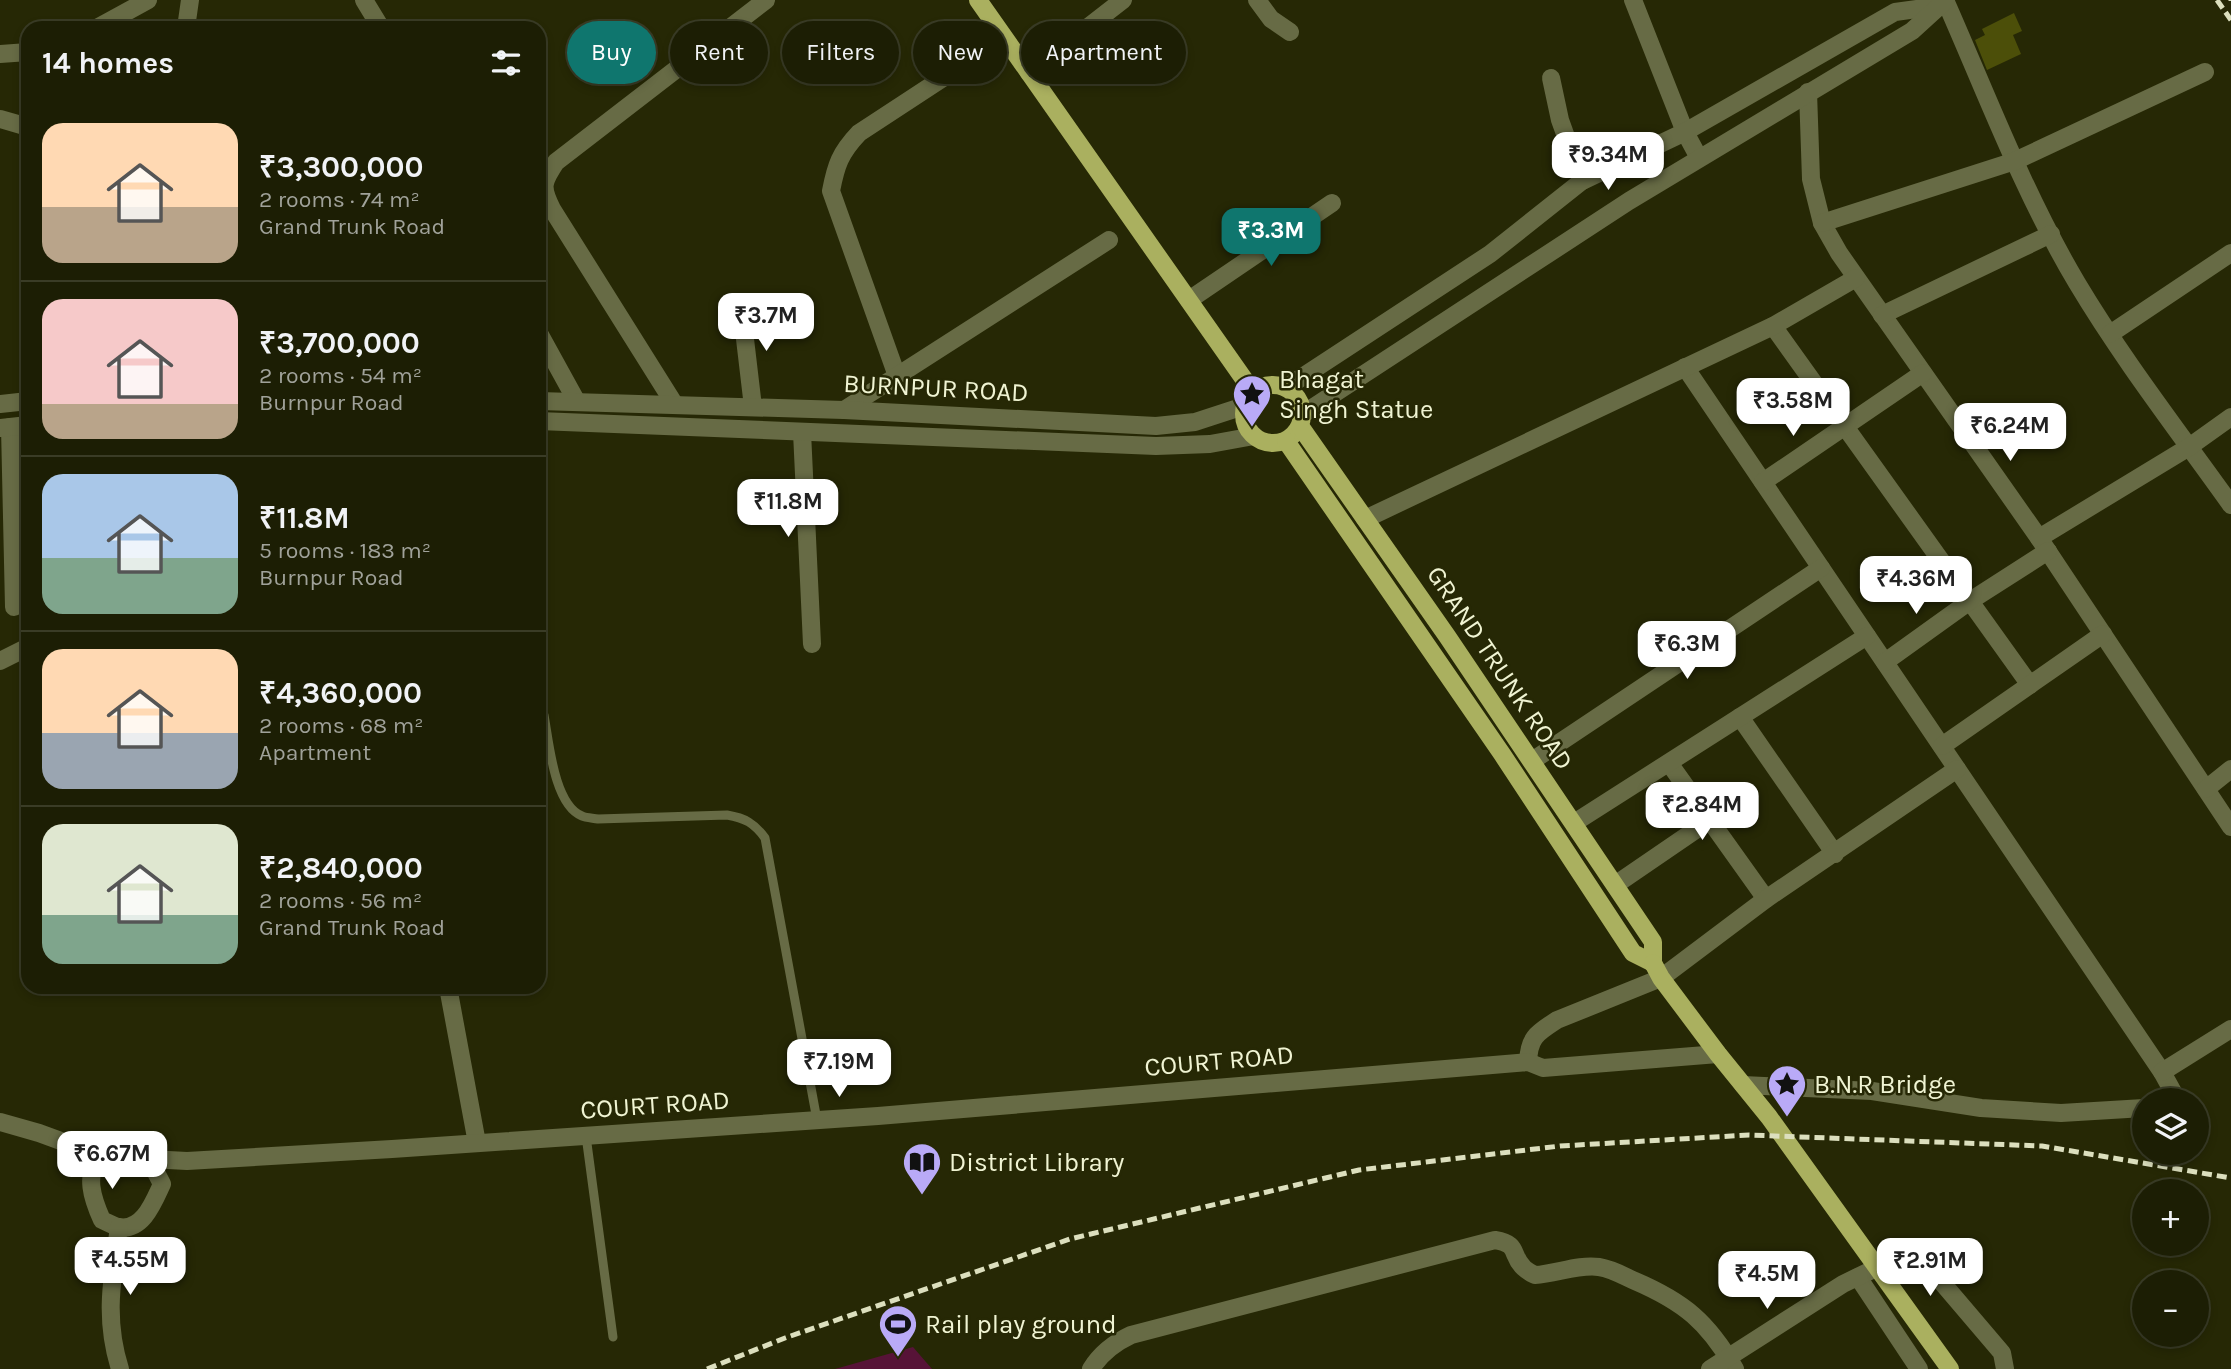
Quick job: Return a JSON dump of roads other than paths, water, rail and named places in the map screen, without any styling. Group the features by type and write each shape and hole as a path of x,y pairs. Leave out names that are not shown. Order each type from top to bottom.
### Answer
{"main road":[{"path":"978,0 993,21"},
{"path":"1007,41 1021,61"},
{"path":"1037,84 1189,300 1248,398 1244,422 1254,436 1263,442 1286,441 1294,435 1302,420"},
{"path":"1248,398 1269,384 1287,387"},
{"name":"GRAND TRUNK ROAD","path":"1287,387 1299,398 1302,420 1365,519 1653,942 1663,970"},
{"name":"GRAND TRUNK ROAD","path":"1286,441 1502,754 1633,953 1663,970"},
{"path":"1663,970 1718,1054 1769,1116 1950,1369"}],"street":[{"path":"110,21 148,0"},
{"path":"187,21 190,0"},
{"path":"364,0 377,21"},
{"path":"546,176 556,162 766,0"},
{"path":"1096,21 1123,0"},
{"path":"1257,0 1270,19 1290,32"},
{"path":"1633,0 1685,132 1699,158"},
{"path":"1287,387 1490,254 1582,181 1685,132 1895,12 1944,2"},
{"path":"1302,420 1629,201 1912,31 1944,2"},
{"path":"1944,2 2015,161 2076,282 2231,505"},
{"path":"0,54 21,52"},
{"path":"1822,223 2015,161 2205,72"},
{"path":"1551,78 1560,120 1582,181"},
{"path":"897,376 831,191 836,165 859,133 933,84"},
{"path":"1808,92 1811,179 1822,223 1839,253 2043,545 2231,827"},
{"path":"0,120 21,125"},
{"path":"546,196 675,405"},
{"path":"1189,300 1332,203"},
{"path":"1882,315 2051,234"},
{"path":"844,410 1109,240"},
{"path":"2110,334 2231,253"},
{"path":"1365,519 1773,326 1856,278"},
{"path":"741,304 753,407"},
{"path":"1773,326 2030,685"},
{"path":"546,346 577,402"},
{"path":"1685,367 2171,1088"},
{"path":"1763,482 1923,373"},
{"name":"BURNPUR ROAD","path":"546,401 844,410 1156,426 1195,422 1248,398"},
{"path":"0,404 21,402"},
{"path":"1885,662 2043,545 2231,417"},
{"path":"546,421 1156,446 1210,444 1254,436"},
{"path":"13,427 14,607"},
{"path":"802,432 812,645"},
{"path":"1532,761 1821,568"},
{"path":"1942,746 2103,634"},
{"path":"1574,823 1867,636"},
{"path":"0,661 21,650"},
{"path":"1740,717 1835,854"},
{"path":"1670,763 1766,900"},
{"path":"1528,1062 1528,1045 1542,1030 1557,1020 1663,970 1957,769"},
{"path":"2206,789 2231,769"},
{"path":"1615,885 1710,820"},
{"path":"449,994 477,1143"},
{"path":"2162,1072 2231,1029"},
{"name":"COURT ROAD","path":"0,1122 99,1155 114,1152 133,1153 149,1159 187,1161 817,1120 1528,1062 1543,1068 1718,1054"},
{"path":"1743,1085 1872,1091 1982,1108 2061,1113 2132,1109"},
{"path":"99,1155 92,1166 90,1179 95,1205 102,1220 119,1227 136,1224 150,1210 159,1192 162,1184 149,1159"},
{"path":"119,1227 109,1313 112,1345 120,1369"},
{"path":"1091,1369 1105,1351 1131,1335 1494,1240 1506,1242 1515,1250 1524,1269 1535,1275 1599,1267 1672,1298 1699,1320 1732,1364"},
{"path":"1710,1369 1732,1364 1851,1280 1905,1254 1933,1272 2002,1353 2005,1369"},
{"path":"1851,1280 1919,1369"}],"lane":[{"path":"546,724 561,795 570,808 582,816 598,819 727,815 744,818 757,827 765,838 817,1120"},
{"path":"586,1136 612,1337"}],"railway":[{"path":"2217,0 2231,20"},
{"path":"707,1369 785,1338 1070,1239 1359,1170 1560,1146 1749,1135 2042,1146 2231,1178"}],"place":[{"name":"Bhagat Singh Statue","path":"1252,428"},
{"name":"B.N.R Bridge","path":"1787,1118"},
{"name":"District Library","path":"922,1196"},
{"name":"Rail play ground","path":"898,1358"}]}
